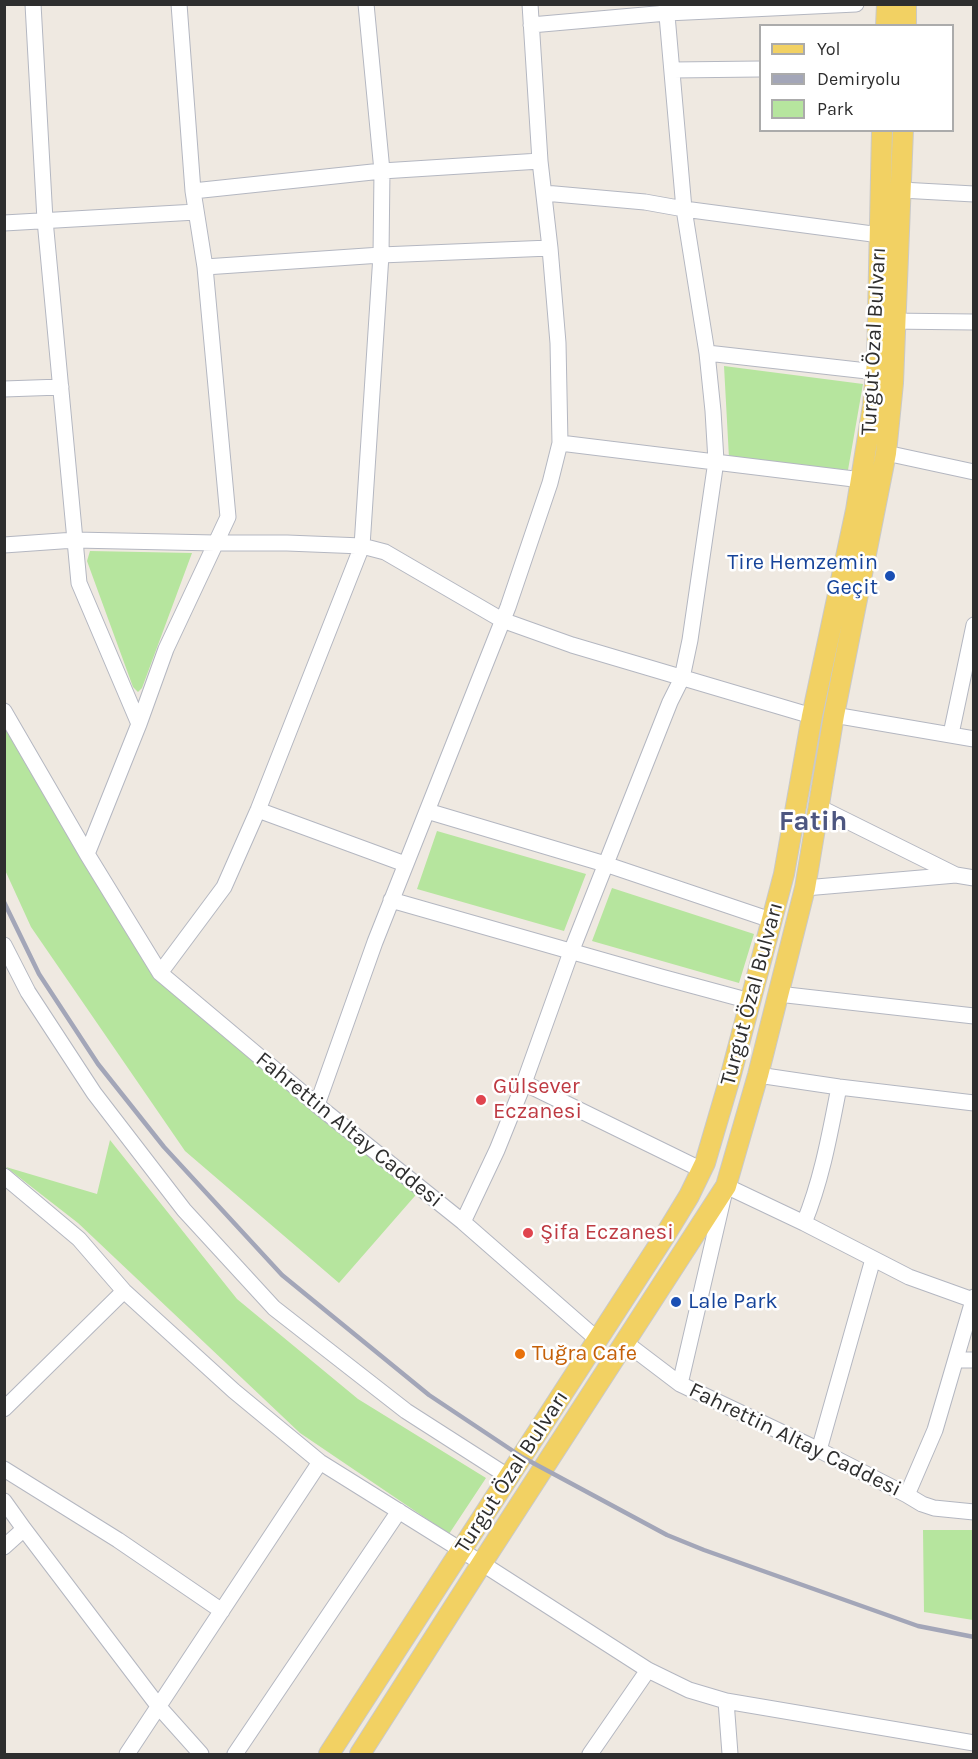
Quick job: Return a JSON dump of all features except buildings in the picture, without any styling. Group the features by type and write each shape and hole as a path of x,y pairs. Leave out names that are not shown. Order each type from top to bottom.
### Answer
{"main road":[{"path":"886,24 887,4"},
{"path":"906,4 906,24"},
{"name":"Turgut Özal Bulvarı","path":"360,1755 726,1186 758,1075 805,888 834,715 886,453 892,382 880,235 882,132"},
{"name":"Turgut Özal Bulvarı","path":"329,1755 598,1340 689,1196 702,1170 725,1098 784,874 812,716 862,480 876,372 887,321 901,190 903,132"}],"street":[{"path":"33,4 45,220 79,583 139,724"},
{"path":"87,854 166,649 228,517 205,267 193,191 179,4"},
{"path":"160,973 224,887 258,810 362,546 381,255 382,171 366,4"},
{"path":"317,1105 391,900 502,620 550,483 560,443 558,343 540,161 530,4"},
{"path":"531,25 667,9 856,4"},
{"path":"463,1222 497,1150 524,1083 605,864 670,702 682,678 690,640 716,461 707,353 684,209 667,9"},
{"path":"673,70 759,69"},
{"path":"193,191 382,171 540,161"},
{"path":"901,190 974,194"},
{"path":"544,193 645,202 880,235"},
{"path":"4,222 196,212"},
{"path":"205,267 381,255 550,248"},
{"path":"887,321 974,322"},
{"path":"707,353 876,372"},
{"path":"4,389 61,387"},
{"path":"560,443 862,480"},
{"path":"886,453 974,472"},
{"path":"4,545 75,540 362,546 385,552 502,620 572,645 812,716"},
{"path":"951,734 974,625"},
{"name":"Fahrettin Altay Caddesi","path":"4,711 87,854 160,973 317,1105 463,1222 598,1340"},
{"path":"834,715 974,739"},
{"path":"819,807 956,875"},
{"path":"258,810 405,864"},
{"path":"427,811 605,864 771,920"},
{"path":"805,888 956,875 974,878"},
{"path":"391,900 750,1001"},
{"path":"4,945 28,992 94,1093 184,1210 274,1308 406,1411 509,1477"},
{"path":"778,993 974,1016"},
{"path":"758,1075 974,1103"},
{"path":"524,1083 702,1170"},
{"path":"804,1223 825,1158 839,1087"},
{"path":"4,1176 79,1239 124,1291 234,1391 320,1462 648,1670 689,1690 726,1701 974,1743"},
{"path":"680,1384 726,1186 909,1277 973,1298 935,1430 907,1494"},
{"path":"819,1450 873,1259"},
{"path":"4,1409 124,1291"},
{"name":"Fahrettin Altay Caddesi","path":"626,1343 680,1384 819,1450 907,1494 922,1504 934,1508 974,1512"},
{"path":"956,1360 974,1360"},
{"path":"127,1755 320,1462"},
{"path":"4,1469 118,1540 222,1611"},
{"path":"4,1501 159,1707 201,1755"},
{"path":"235,1755 399,1511"},
{"path":"4,1548 24,1529"},
{"path":"590,1755 648,1670"},
{"path":"726,1701 730,1755"}],"green space":[{"path":"724,366 863,384 848,470 729,458"},
{"path":"90,551 192,553 142,688 138,692 133,687 87,561"},
{"path":"4,709 160,973 421,1189 339,1283 185,1151 31,927 5,870"},
{"path":"437,831 586,874 564,931 417,889"},
{"path":"612,888 754,934 739,983 592,941"},
{"path":"110,1140 237,1299 358,1399 486,1478 449,1534 300,1433 78,1223 6,1167 97,1194"},
{"path":"923,1530 973,1530 973,1620 924,1612"}],"railway":[{"path":"4,902 39,974 98,1064 164,1147 282,1275 429,1395 522,1457 667,1535 918,1626 974,1637"}],"place":[{"name":"Tire Hemzemin Geçit","path":"890,576"},
{"name":"Gülsever Eczanesi","path":"481,1100"},
{"name":"Şifa Eczanesi","path":"528,1233"},
{"name":"Lale Park","path":"676,1302"},
{"name":"Tuğra Cafe","path":"520,1354"}],"district":[{"name":"Fatih","path":"813,822"}]}
